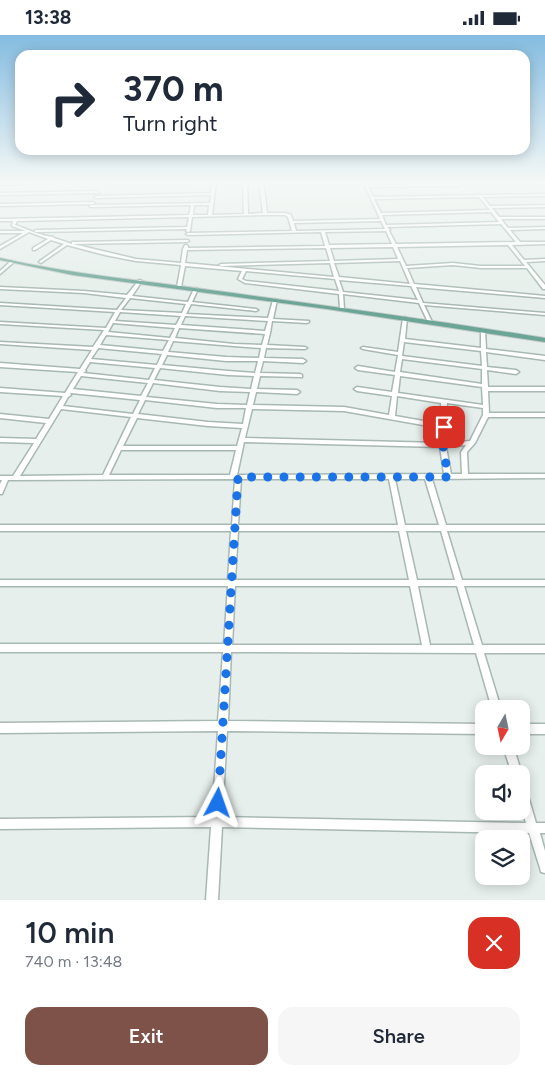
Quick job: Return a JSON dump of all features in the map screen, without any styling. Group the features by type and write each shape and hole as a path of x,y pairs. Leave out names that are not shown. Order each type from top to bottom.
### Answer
{"main road":[{"path":"0,259 545,340"}],"street":[{"path":"14,221 12,225 28,231 91,251 136,260 545,297"},
{"path":"179,287 190,221"},
{"path":"292,221 294,233"},
{"path":"384,221 430,322"},
{"path":"188,234 323,232 502,223 519,244"},
{"path":"0,232 189,228"},
{"path":"507,229 545,228"},
{"path":"0,249 28,231"},
{"path":"323,232 338,278 342,309"},
{"path":"34,249 52,238"},
{"path":"41,262 68,243 187,241"},
{"path":"185,249 545,243"},
{"path":"509,244 545,288"},
{"path":"190,266 401,260"},
{"path":"523,261 545,260"},
{"path":"0,273 12,262"},
{"path":"404,267 453,264 481,267 527,267"},
{"path":"244,270 240,279 245,282 422,303 545,314"},
{"path":"536,277 545,277"},
{"path":"15,479 119,310 140,281"},
{"path":"0,288 129,297 256,310"},
{"path":"105,477 196,289"},
{"path":"212,900 233,582 236,477 245,425 276,300"},
{"path":"0,304 306,322"},
{"path":"392,416 404,318"},
{"path":"112,322 268,333"},
{"path":"0,323 106,331 234,345 305,348"},
{"path":"465,476 464,453 472,443 486,415 483,330"},
{"path":"402,340 545,358"},
{"path":"0,343 96,347 226,359 303,361"},
{"path":"363,348 516,372"},
{"path":"89,360 258,375 300,376"},
{"path":"0,365 82,372 150,382 254,391 296,392"},
{"path":"358,368 485,387 545,389"},
{"path":"356,389 486,407"},
{"path":"0,390 69,393 217,407 250,406 344,409 392,416 444,427"},
{"path":"444,402 443,445 448,477"},
{"path":"60,407 208,424 245,425"},
{"path":"486,415 545,415"},
{"path":"0,416 50,421"},
{"path":"0,440 37,441"},
{"path":"242,440 443,445 472,443"},
{"path":"119,448 240,448"},
{"path":"0,492 3,478 545,476"},
{"path":"428,477 494,700"},
{"path":"392,478 427,649"},
{"path":"0,528 545,528"},
{"path":"0,583 545,583"},
{"path":"0,648 545,649"},
{"path":"0,728 224,726 475,729"},
{"path":"530,729 545,729"},
{"path":"530,818 545,868"},
{"path":"0,824 217,823 545,828"}],"route":[{"path":"218,803 238,477 448,477 443,445 444,427"}]}
